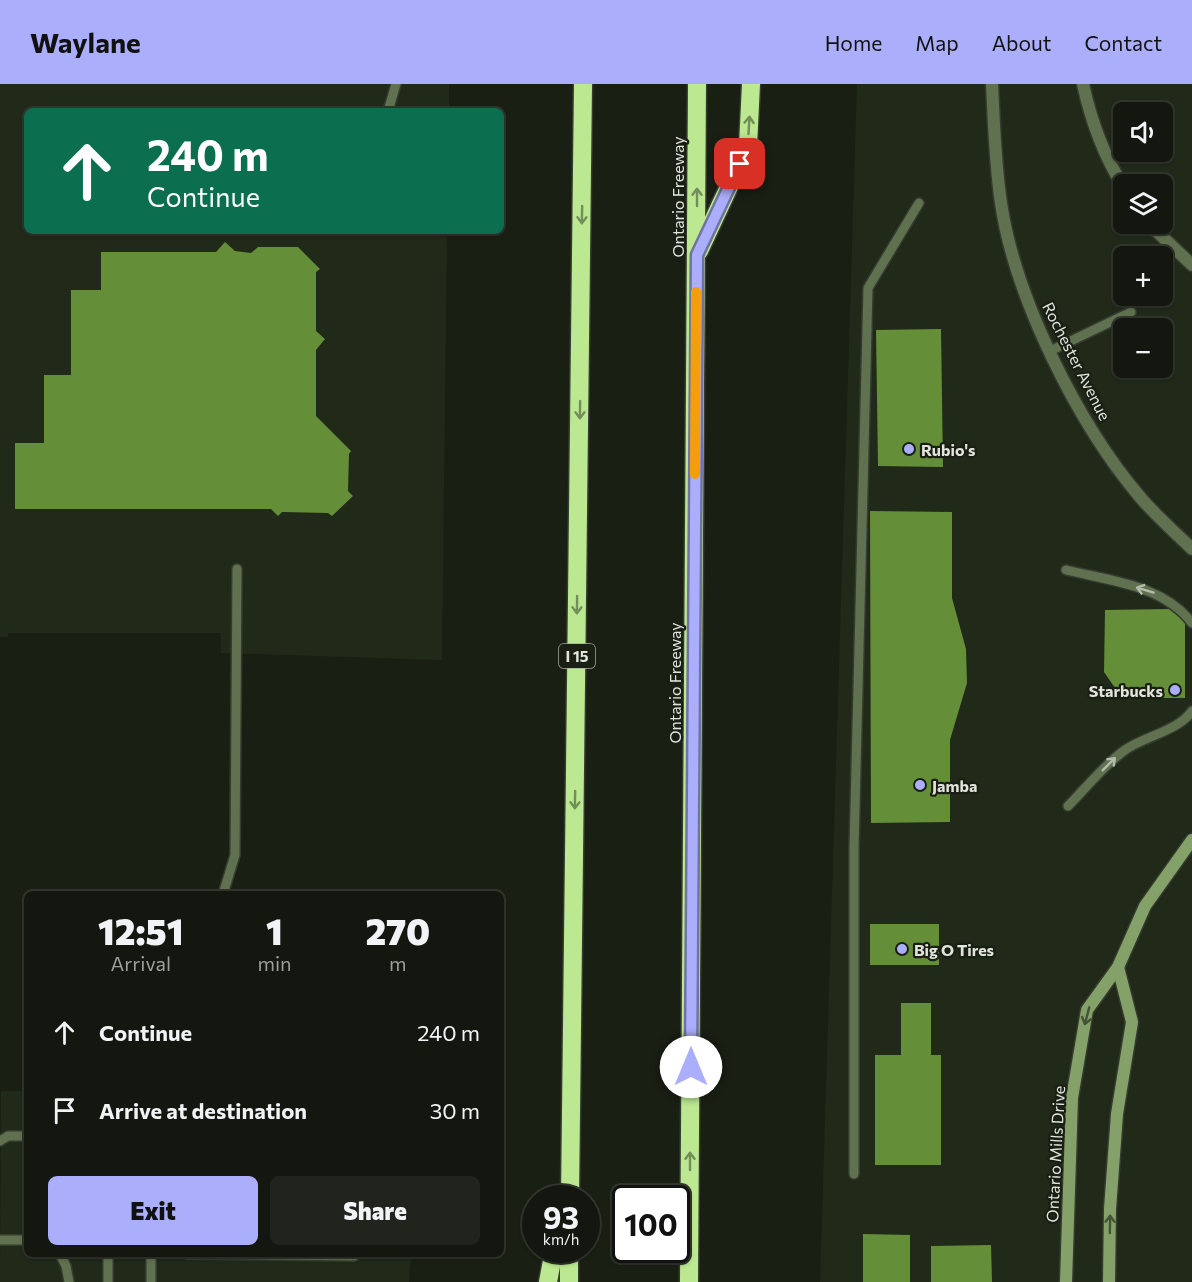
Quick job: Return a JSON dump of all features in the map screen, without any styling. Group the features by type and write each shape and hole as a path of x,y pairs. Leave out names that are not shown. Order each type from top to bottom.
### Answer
{"highway":[{"path":"575,84 583,156"},
{"name":"I 15","path":"570,1185 584,84"},
{"name":"Ontario Freeway","path":"689,1282 697,84"},
{"path":"697,255 748,146 752,84"},
{"path":"565,1185 570,1155"},
{"path":"548,1282 552,1263"},
{"path":"569,1263 569,1282"}],"street":[{"name":"Rochester Avenue","path":"992,84 994,144 1001,205 1035,319 1087,423 1140,497 1192,549"},
{"path":"1083,84 1095,130 1117,174"},
{"path":"1159,234 1192,265"},
{"name":"Ontario Mills Drive","path":"1065,1282 1072,1098 1087,1010 1118,967 1145,906 1192,840"},
{"path":"1109,1282 1110,1209 1117,1114 1132,1023 1118,967"}],"lane":[{"path":"389,108 396,84"},
{"path":"854,1174 854,848 868,288 919,203"},
{"path":"1050,351 1131,312"},
{"path":"224,891 235,855 237,569"},
{"path":"1066,570 1152,592 1173,602 1192,623"},
{"path":"1068,806 1122,752 1142,739 1186,719 1192,711"},
{"path":"0,1141 8,1137 24,1136"},
{"path":"0,1240 24,1240"},
{"path":"62,1257 69,1282"},
{"path":"108,1257 108,1282"},
{"path":"151,1282 152,1257"}],"shaded area":[{"path":"0,84 449,84 449,108 24,108 24,234 447,234 442,660 221,653 221,633 8,633 8,637 0,637"},
{"path":"857,84 1192,84 1192,1282 820,1282"},
{"path":"1,1091 24,1091 24,1257 411,1257 409,1282 0,1282"}],"building":[{"path":"225,242 235,251 251,253 258,247 298,247 320,269 316,272 316,331 325,339 316,350 316,416 351,451 348,491 353,496 332,516 328,513 282,512 278,516 271,509 15,509 15,443 44,443 44,375 71,375 71,290 101,290 101,252 216,252"},
{"path":"941,329 943,467 878,466 876,330"},
{"path":"870,511 952,512 952,598 966,649 967,683 950,740 950,822 871,823"},
{"path":"1170,609 1185,622 1185,698 1122,698 1104,672 1105,610"},
{"path":"870,924 939,924 939,965 870,965"},
{"path":"901,1003 931,1003 931,1055 941,1055 941,1165 875,1165 875,1055 901,1055"},
{"path":"863,1234 910,1235 910,1282 863,1282"},
{"path":"991,1245 992,1282 931,1282 931,1246"}],"slow traffic":[{"path":"695,474 696,292"}],"place":[{"name":"Rubio's","path":"909,449"},
{"name":"Starbucks","path":"1175,690"},
{"name":"Jamba","path":"920,785"},
{"name":"Big O Tires","path":"902,949"}],"route":[{"path":"691,1067 697,255 740,164"}]}
